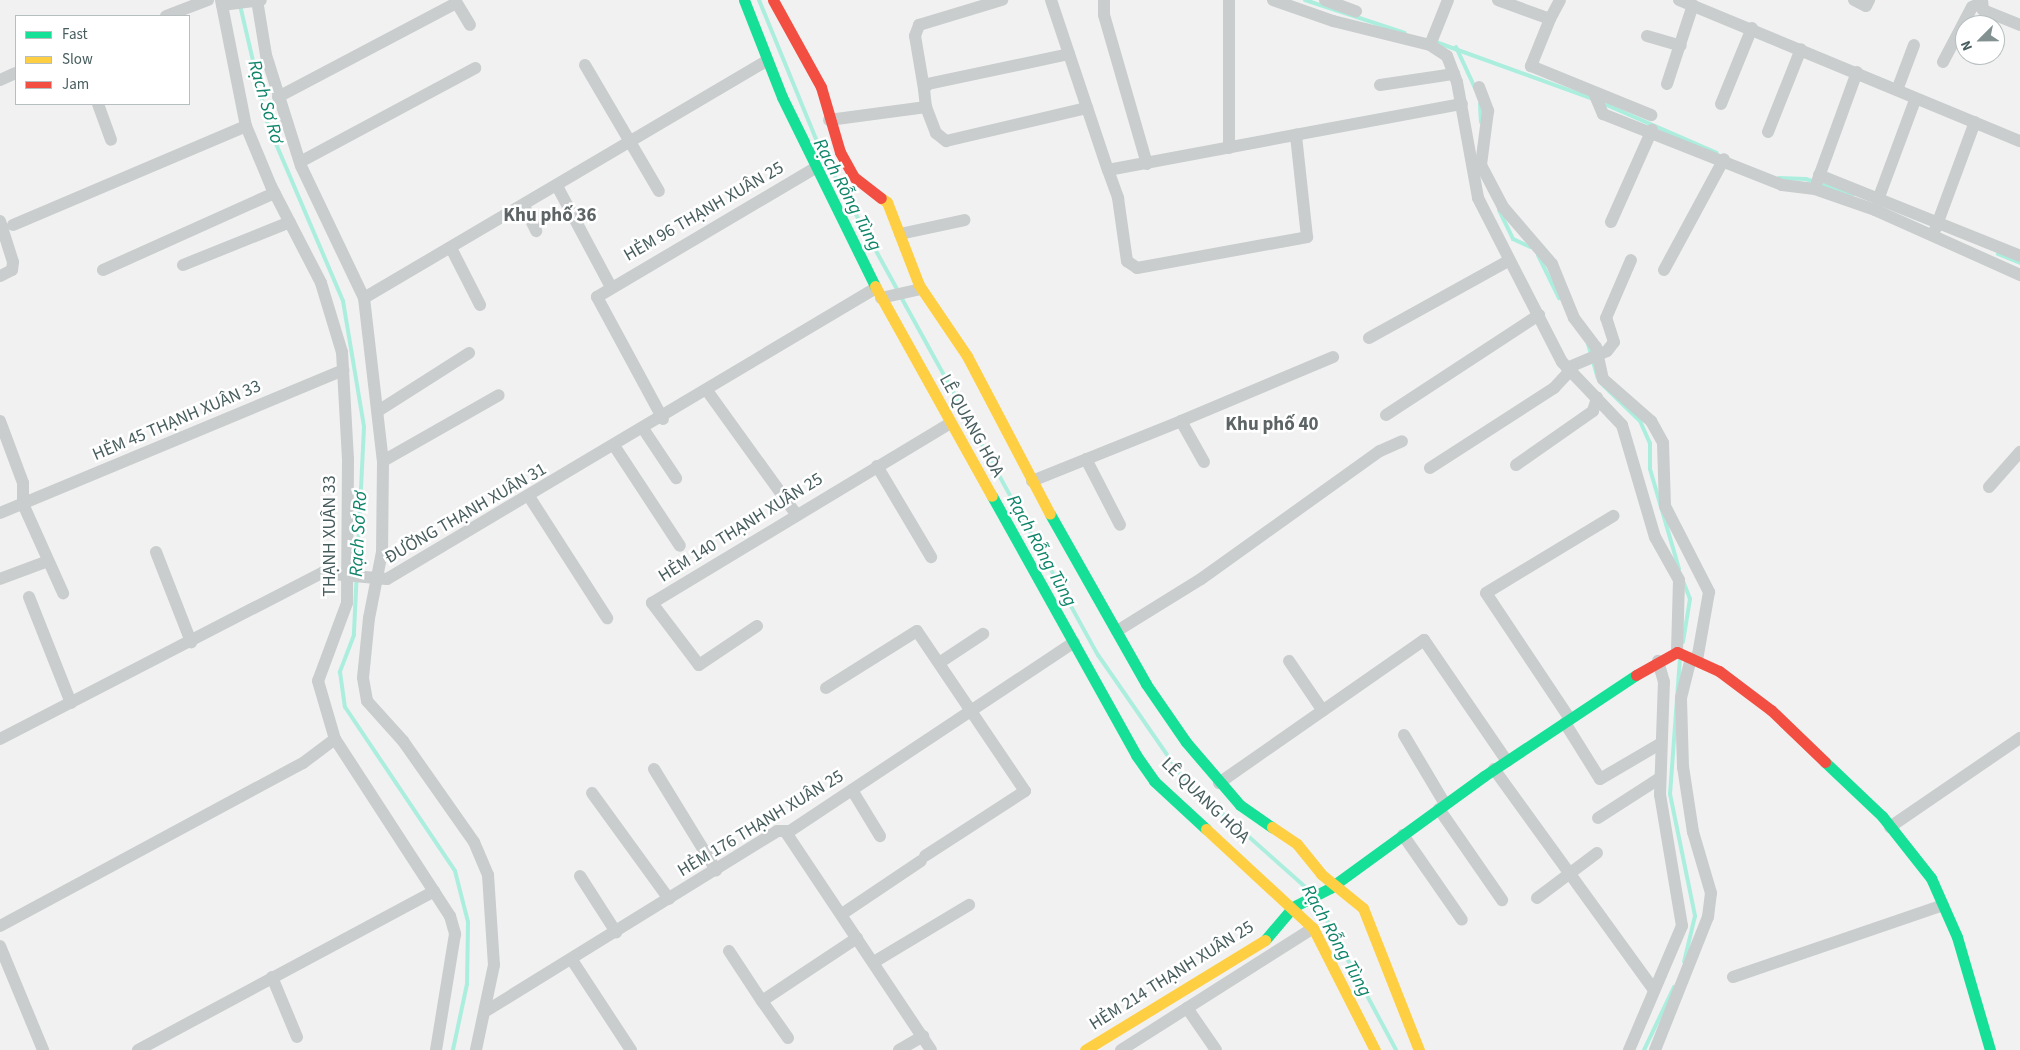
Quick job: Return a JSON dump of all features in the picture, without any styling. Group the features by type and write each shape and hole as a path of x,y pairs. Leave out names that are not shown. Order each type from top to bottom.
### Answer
{"street":[{"path":"169,15 208,0"},
{"name":"LÊ QUANG HÒA","path":"744,0 767,61 815,168 883,294 949,424 1074,642 1136,755 1148,773 1297,908 1313,928 1375,1050"},
{"path":"773,0 821,87 829,120 854,177 887,202 900,234 917,290 967,356 1032,481 1146,684 1219,783 1240,805 1297,844 1333,886 1363,908 1373,928 1419,1050"},
{"path":"1002,0 919,24 915,36 926,107 936,133 946,141 1087,108"},
{"path":"1052,0 1118,198 1127,261 1137,268 1307,237 1296,135"},
{"path":"1104,0 1104,15 1147,164"},
{"path":"1229,0 1229,148"},
{"path":"1274,0 1342,24 1433,39 1446,56 1454,74 1462,104 1478,198 1508,261 1570,368 1622,425 1655,537 1679,580 1688,657"},
{"path":"1325,0 1356,11"},
{"path":"1433,39 1448,0"},
{"path":"1498,0 1550,19"},
{"path":"1560,0 1550,19 1531,66 1652,130 1724,159 1782,186 1817,182 1880,197 2020,256"},
{"path":"1854,0 1866,6 1870,0"},
{"path":"222,2 259,1 278,98 310,192 364,298 383,461 376,580 363,678 367,701 403,741 484,862 493,914 494,965 486,1011 476,1050"},
{"path":"278,98 456,1 470,25"},
{"path":"1943,62 1972,7 1982,1 1983,10 2020,25"},
{"name":"THẠNH XUÂN 33","path":"222,2 246,126 274,193 321,284 343,370 348,460 347,603 318,681 335,739 434,891 455,934 436,1050"},
{"path":"1667,84 1681,46 1686,2 1857,72 1916,100 2020,140"},
{"path":"1721,104 1752,28"},
{"path":"1647,36 1681,46"},
{"path":"1897,90 1914,45"},
{"path":"1768,132 1801,49"},
{"path":"924,89 928,84 1069,54"},
{"path":"364,298 524,206 767,61"},
{"path":"585,65 659,191"},
{"path":"300,162 475,68"},
{"path":"1817,182 1857,72"},
{"path":"0,80 15,73"},
{"path":"1380,85 1454,74"},
{"path":"1479,87 1488,111 1481,165 1503,207 1552,264 1564,299 1574,318 1588,332 1603,379 1651,421 1663,443 1666,506 1709,592 1688,657 1681,698 1683,767 1692,832 1711,893 1708,917 1655,1050"},
{"path":"1596,99 1652,115"},
{"path":"1880,197 1916,100"},
{"path":"1108,170 1462,104"},
{"path":"98,105 112,140"},
{"path":"829,120 926,107"},
{"path":"1933,236 1975,122"},
{"path":"13,225 246,126"},
{"path":"1611,222 1652,130"},
{"path":"1664,270 1724,159"},
{"name":"HẺM 96 THẠNH XUÂN 25","path":"611,287 815,168"},
{"path":"1817,182 2020,276"},
{"path":"557,186 611,287 597,297 663,419"},
{"path":"103,270 274,193"},
{"path":"524,206 536,231"},
{"path":"900,234 966,220"},
{"path":"0,221 13,262 12,270 0,276"},
{"path":"183,265 290,222"},
{"path":"451,248 480,305"},
{"path":"1430,468 1554,388 1570,368 1596,356 1614,342 1606,318 1631,260"},
{"path":"1369,338 1508,261"},
{"name":"ĐƯỜNG THẠNH XUÂN 31","path":"0,739 322,573 376,580 387,579 530,498 708,392 883,294 917,290"},
{"path":"1386,414 1538,315"},
{"path":"378,410 469,353"},
{"path":"1032,481 1182,421 1333,356"},
{"name":"HẺM 45 THẠNH XUÂN 33","path":"0,513 343,370"},
{"path":"708,392 796,514"},
{"path":"383,461 499,395"},
{"path":"1516,465 1593,411 1597,398"},
{"path":"1182,421 1204,462"},
{"path":"0,422 23,483 23,504 62,593"},
{"name":"HẺM 140 THẠNH XUÂN 25","path":"757,626 699,665 652,604 796,514 949,424"},
{"path":"644,430 676,478"},
{"path":"1116,631 1201,579 1380,451 1402,441"},
{"path":"615,447 680,546"},
{"path":"1990,487 2020,452"},
{"path":"1086,459 1120,525"},
{"path":"877,466 931,557"},
{"path":"530,498 607,618"},
{"path":"1613,516 1486,593 1567,721 1600,779 1660,744"},
{"path":"156,552 191,642"},
{"path":"0,579 48,561"},
{"path":"29,597 71,703"},
{"path":"826,688 917,631 1025,792 842,914"},
{"path":"939,663 983,634"},
{"path":"1219,783 1424,640 1507,761"},
{"name":"HẺM 176 THẠNH XUÂN 25","path":"486,1011 572,960 777,831 785,831 852,790 1074,642"},
{"path":"1297,908 1333,886 1494,769 1658,660 1688,657 1771,710 1890,826 1932,878 1943,905 1990,1050"},
{"path":"1629,1050 1682,926 1660,778 1664,682 1658,660"},
{"path":"1288,661 1323,711"},
{"path":"1404,735 1442,807 1502,900"},
{"path":"1890,826 2020,738"},
{"path":"0,926 303,763 335,739"},
{"path":"654,769 716,870"},
{"path":"1494,769 1567,876 1654,990"},
{"path":"1598,818 1660,778"},
{"path":"852,790 880,836"},
{"path":"592,793 669,899"},
{"path":"785,831 931,1050"},
{"path":"1403,835 1462,920"},
{"path":"1537,898 1597,853"},
{"path":"580,876 616,932"},
{"path":"138,1050 434,891"},
{"path":"874,962 969,905"},
{"path":"1733,977 1943,905"},
{"name":"HẺM 214 THẠNH XUÂN 25","path":"1085,1050 1266,940 1297,908"},
{"path":"1121,1050 1313,928"},
{"path":"762,1002 857,938"},
{"path":"0,946 44,1050"},
{"path":"728,951 788,1038"},
{"path":"572,960 631,1050"},
{"path":"272,977 297,1037"},
{"path":"1187,1008 1216,1050"},
{"path":"900,1050 923,1036"}],"waterway":[{"name":"Rạch Rỗng Tùng","path":"759,0 820,149 898,291"},
{"path":"1305,0 1405,33"},
{"name":"Rạch Sơ Rơ","path":"240,5 268,125 343,301 364,427 354,635 340,672 345,707 455,871 468,922 467,984 453,1050"},
{"path":"1433,41 1593,99"},
{"path":"1456,47 1475,88"},
{"path":"1602,103 1717,153"},
{"path":"1480,104 1481,122"},
{"path":"1779,178 1806,179 1852,195"},
{"path":"1499,210 1513,239 1530,247"},
{"path":"1998,254 2020,263"},
{"path":"1538,255 1559,298"},
{"name":"Rạch Rỗng Tùng","path":"901,297 1098,655 1184,779 1311,892"},
{"path":"1588,344 1598,378"},
{"path":"1602,384 1640,421 1650,443 1650,469 1679,569"},
{"path":"1683,642 1690,599 1684,583"},
{"path":"1680,658 1670,794 1695,916 1684,962"},
{"name":"Rạch Rỗng Tùng","path":"1316,900 1396,1050"},
{"path":"1644,1050 1674,987"}],"traffic: fast":[{"path":"744,0 782,97 875,286"},
{"path":"992,496 1136,755 1154,781 1206,829"},
{"path":"1050,514 1146,684 1186,742 1240,805 1272,827"},
{"path":"1265,940 1293,907 1330,888 1484,776 1636,675"},
{"path":"1825,762 1882,816 1931,878 1957,937 1990,1050"}],"traffic: slow":[{"path":"881,198 887,202 919,285 967,356 1050,514"},
{"path":"875,286 992,496"},
{"path":"1272,827 1297,844 1321,874 1363,908 1419,1050"},
{"path":"1206,829 1313,928 1375,1050"},
{"path":"1085,1050 1265,940"}],"traffic: jam":[{"path":"773,0 821,87 840,152 854,177 881,198"},
{"path":"1636,675 1677,652 1719,671 1771,710 1825,762"}],"district":[{"name":"Khu phố 36","path":"550,216"},
{"name":"Khu phố 40","path":"1272,425"}]}
